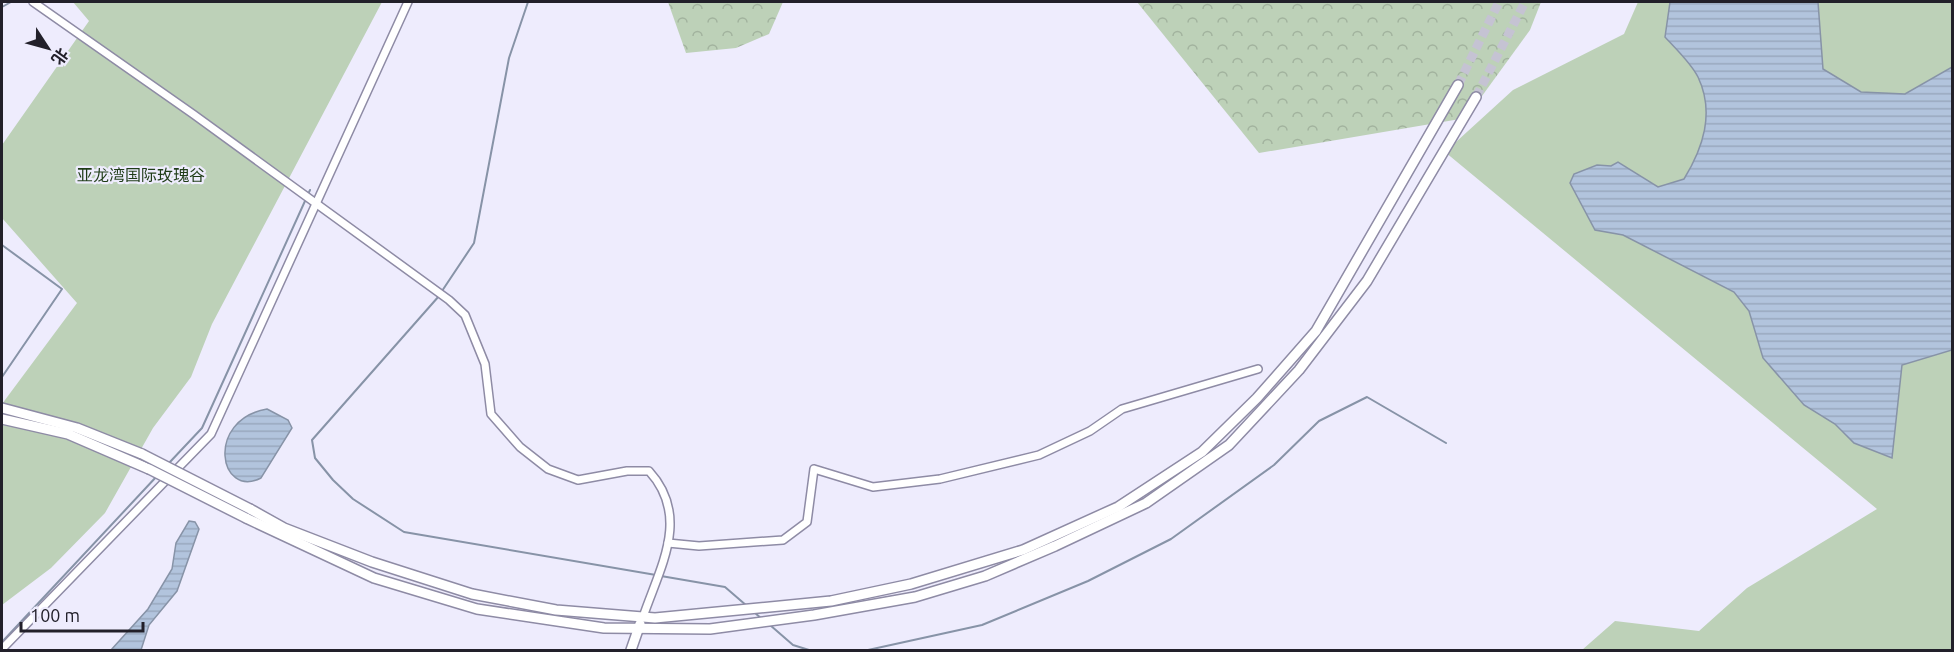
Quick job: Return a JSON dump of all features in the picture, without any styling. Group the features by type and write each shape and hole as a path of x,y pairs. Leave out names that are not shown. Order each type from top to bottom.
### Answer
{"main road":[{"path":"2,419 68,434 284,528 372,562 472,594 556,610 655,618 831,602 935,577 1023,550 1118,507 1202,452 1257,398 1316,331 1458,85"},
{"path":"2,408 77,428 142,454 248,513 374,578 477,609 604,628 710,629 893,601 986,576 1046,550 1146,503 1229,445 1299,369 1367,281 1476,97"},
{"path":"935,577 927,582 924,588 941,589"},
{"path":"892,588 901,591 904,595 893,601"},
{"path":"631,651 643,616"}],"street":[{"path":"33,2 193,114 449,300 465,315 485,364 491,414 520,447 548,469 578,480 627,471 649,471 661,484 668,505 672,532 643,616"},
{"path":"2,648 211,434 408,2"},
{"path":"668,543 699,546 783,540 807,522 814,469 873,487 940,479 1039,455 1090,431 1122,409 1258,369"}],"green space":[{"name":"亚龙湾国际玫瑰谷","path":"73,2 382,2 212,324 191,377 153,428 105,513 51,568 2,605 2,404 77,303 2,218 2,145 89,21"},
{"path":"668,2 783,2 769,34 736,48 686,53"},
{"path":"1137,2 1541,2 1530,30 1466,118 1259,153"},
{"path":"1638,2 1952,2 1952,650 1582,650 1615,621 1699,631 1747,588 1877,509 1445,152 1513,90 1624,34"}],"water":[{"path":"1670,2 1818,2 1823,69 1861,92 1905,94 1952,67 1952,350 1902,365 1892,458 1854,443 1835,424 1804,405 1763,358 1749,311 1734,292 1623,235 1595,230 1570,183 1574,174 1597,165 1611,166 1618,162 1658,187 1684,179 1691,167 1705,130 1706,104 1695,72 1665,37"},
{"path":"267,409 288,420 292,428 261,478 247,482 236,478 228,468 225,456 227,441 234,427 247,416"},
{"path":"189,521 195,522 199,529 177,591 149,625 141,650 111,650 148,609 172,569 176,543"}],"waterway":[{"path":"2,7 11,2"},
{"path":"442,291 474,243 509,58 528,2"},
{"path":"169,463 202,428 310,190"},
{"path":"2,245 62,289 2,377"},
{"path":"439,296 312,440 315,458 353,499 404,532 656,575"},
{"path":"868,650 982,625 1088,581 1171,539 1274,465 1319,421 1367,397 1446,443"},
{"path":"2,642 157,476"},
{"path":"661,576 725,587 747,606"},
{"path":"754,612 763,620"},
{"path":"770,625 793,645 809,650"}],"tunnel":[{"path":"1458,85 1499,2"},
{"path":"1476,97 1525,2"}]}
